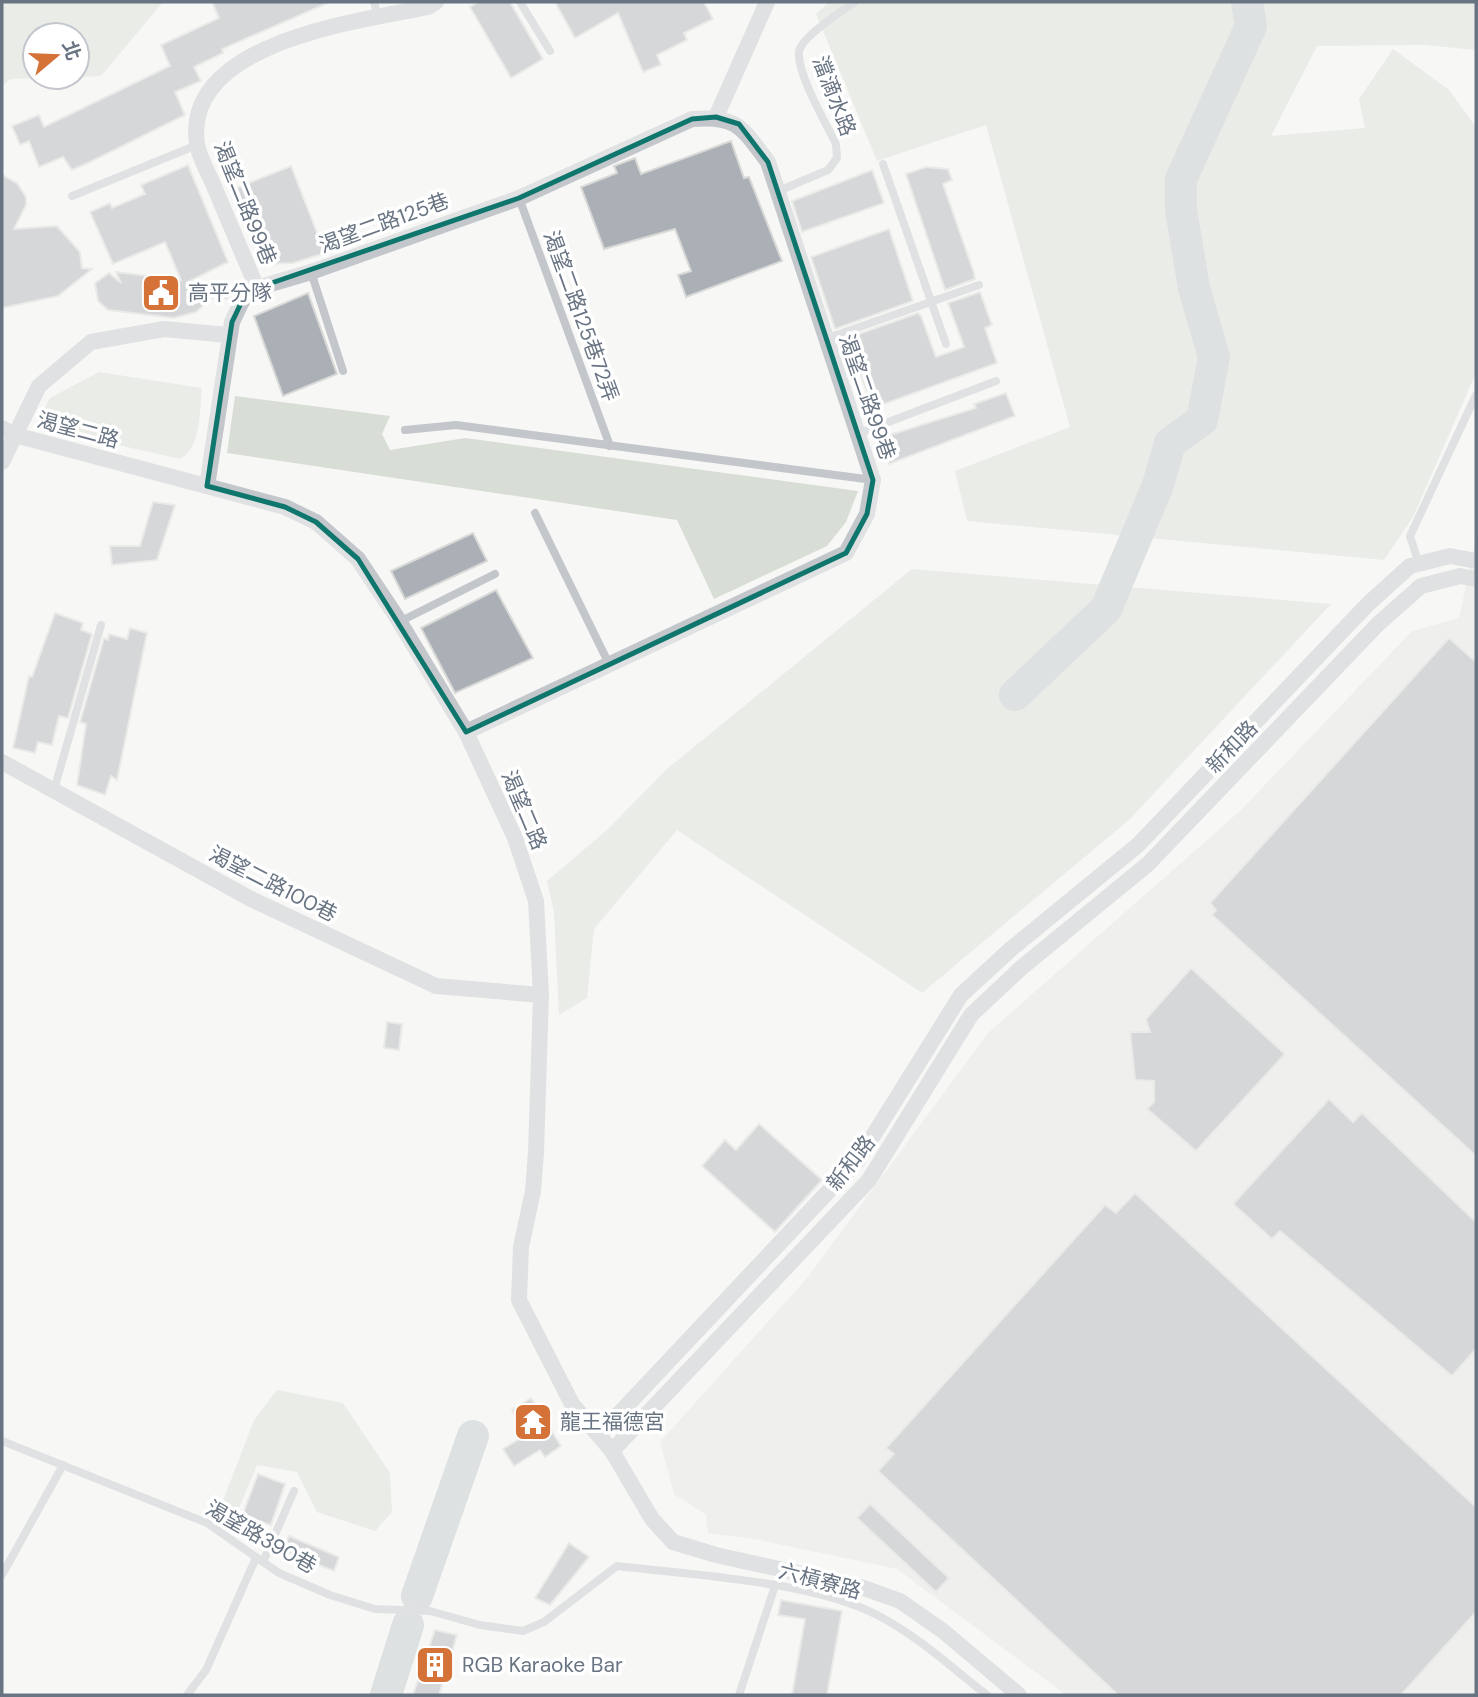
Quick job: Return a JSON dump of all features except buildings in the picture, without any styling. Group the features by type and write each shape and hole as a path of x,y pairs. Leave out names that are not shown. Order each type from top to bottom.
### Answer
{"street":[{"name":"渴望二路99巷","path":"257,288 197,145 203,104 236,65 267,47 376,10 428,7 436,2"},
{"path":"716,117 767,2"},
{"name":"渴望二路99巷","path":"466,732 846,553 867,514 873,480 768,162 739,124 716,117"},
{"name":"渴望二路125巷","path":"257,288 311,272 519,198 692,119 716,117"},
{"path":"207,485 228,335 242,300 257,288"},
{"path":"2,463 8,432 39,386 90,342 164,329 228,335"},
{"name":"渴望二路","path":"8,432 285,506 316,522 358,559 400,622 466,732 515,838 536,901 541,995 536,1152 533,1191 521,1247 519,1300 572,1404 612,1451"},
{"name":"新和路","path":"598,1434 858,1160 961,995 1011,948 1138,845 1368,604 1410,566 1450,556 1476,561"},
{"name":"新和路","path":"612,1451 869,1180 971,1015 1021,968 1149,864 1378,624 1421,586 1460,576 1476,579"},
{"name":"渴望二路100巷","path":"2,762 251,899 436,986 541,995"},
{"path":"612,1451 652,1519 673,1542 716,1555 861,1587 900,1601 943,1631 1018,1695"}],"lane":[{"path":"520,2 550,51"},
{"name":"澢滴水路","path":"776,192 828,170 837,158 836,144 802,68 799,51 805,40 855,2"},
{"path":"72,196 197,145"},
{"path":"883,164 946,344"},
{"name":"渴望二路125巷72弄","path":"519,198 610,446"},
{"path":"311,272 343,371"},
{"path":"825,339 979,285"},
{"path":"857,433 996,381"},
{"path":"1419,564 1410,536 1476,394"},
{"path":"405,430 456,425 873,480"},
{"path":"535,513 609,664"},
{"path":"400,622 495,574"},
{"path":"54,790 101,625"},
{"name":"渴望路390巷","path":"2,1441 207,1523 259,1560 330,1595 375,1609 430,1611 480,1625 523,1632 544,1622 617,1566"},
{"path":"2,1575 62,1465"},
{"path":"187,1695 206,1670 294,1491"},
{"name":"六槓寮路","path":"617,1566 775,1586 876,1614 904,1630 987,1695"},
{"path":"740,1695 775,1586"}],"highlighted area":[{"path":"716,117 739,124 768,162 873,480 867,514 846,553 466,732 358,559 316,522 285,507 207,486 232,322 242,301 257,288 519,198 692,119"}],"shaded area":[{"path":"2,2 163,2 101,76 91,76 91,21 21,21 21,79 11,79 2,86"},
{"path":"829,2 1476,2 1476,50 1424,45 1317,46 1271,136 1365,128 1359,99 1393,49 1449,90 1476,127 1476,373 1413,517 1384,560 967,521 955,471 1070,427 986,125 877,161 816,14"},
{"path":"99,372 202,388 196,438 187,454 180,459 48,429 41,415 50,398"},
{"path":"235,396 390,416 382,434 390,450 465,438 858,491 846,522 827,546 714,599 677,520 227,453"},
{"path":"1476,537 1476,1695 1066,1695 897,1569 759,1540 708,1533 706,1515 674,1494 660,1442 807,1278 988,1033 1241,810 1412,631 1459,618"},
{"path":"912,569 1331,604 1129,820 922,993 677,830 594,929 587,998 559,1015 554,912 547,881 607,830 667,769"},
{"path":"277,1390 343,1403 390,1473 392,1512 375,1531 317,1512 297,1472 257,1465 236,1515 219,1511 254,1420"}],"waterway":[{"path":"1015,695 1106,609 1158,485 1170,443 1202,420 1214,357 1194,288 1181,210 1181,179 1251,26 1247,2"},
{"path":"417,1596 473,1436"},
{"path":"386,1695 408,1625"}],"place":[{"name":"高平分隊","path":"161,293"},
{"name":"龍王福德宮","path":"533,1422"},
{"name":"RGB Karaoke Bar","path":"435,1665"}]}
